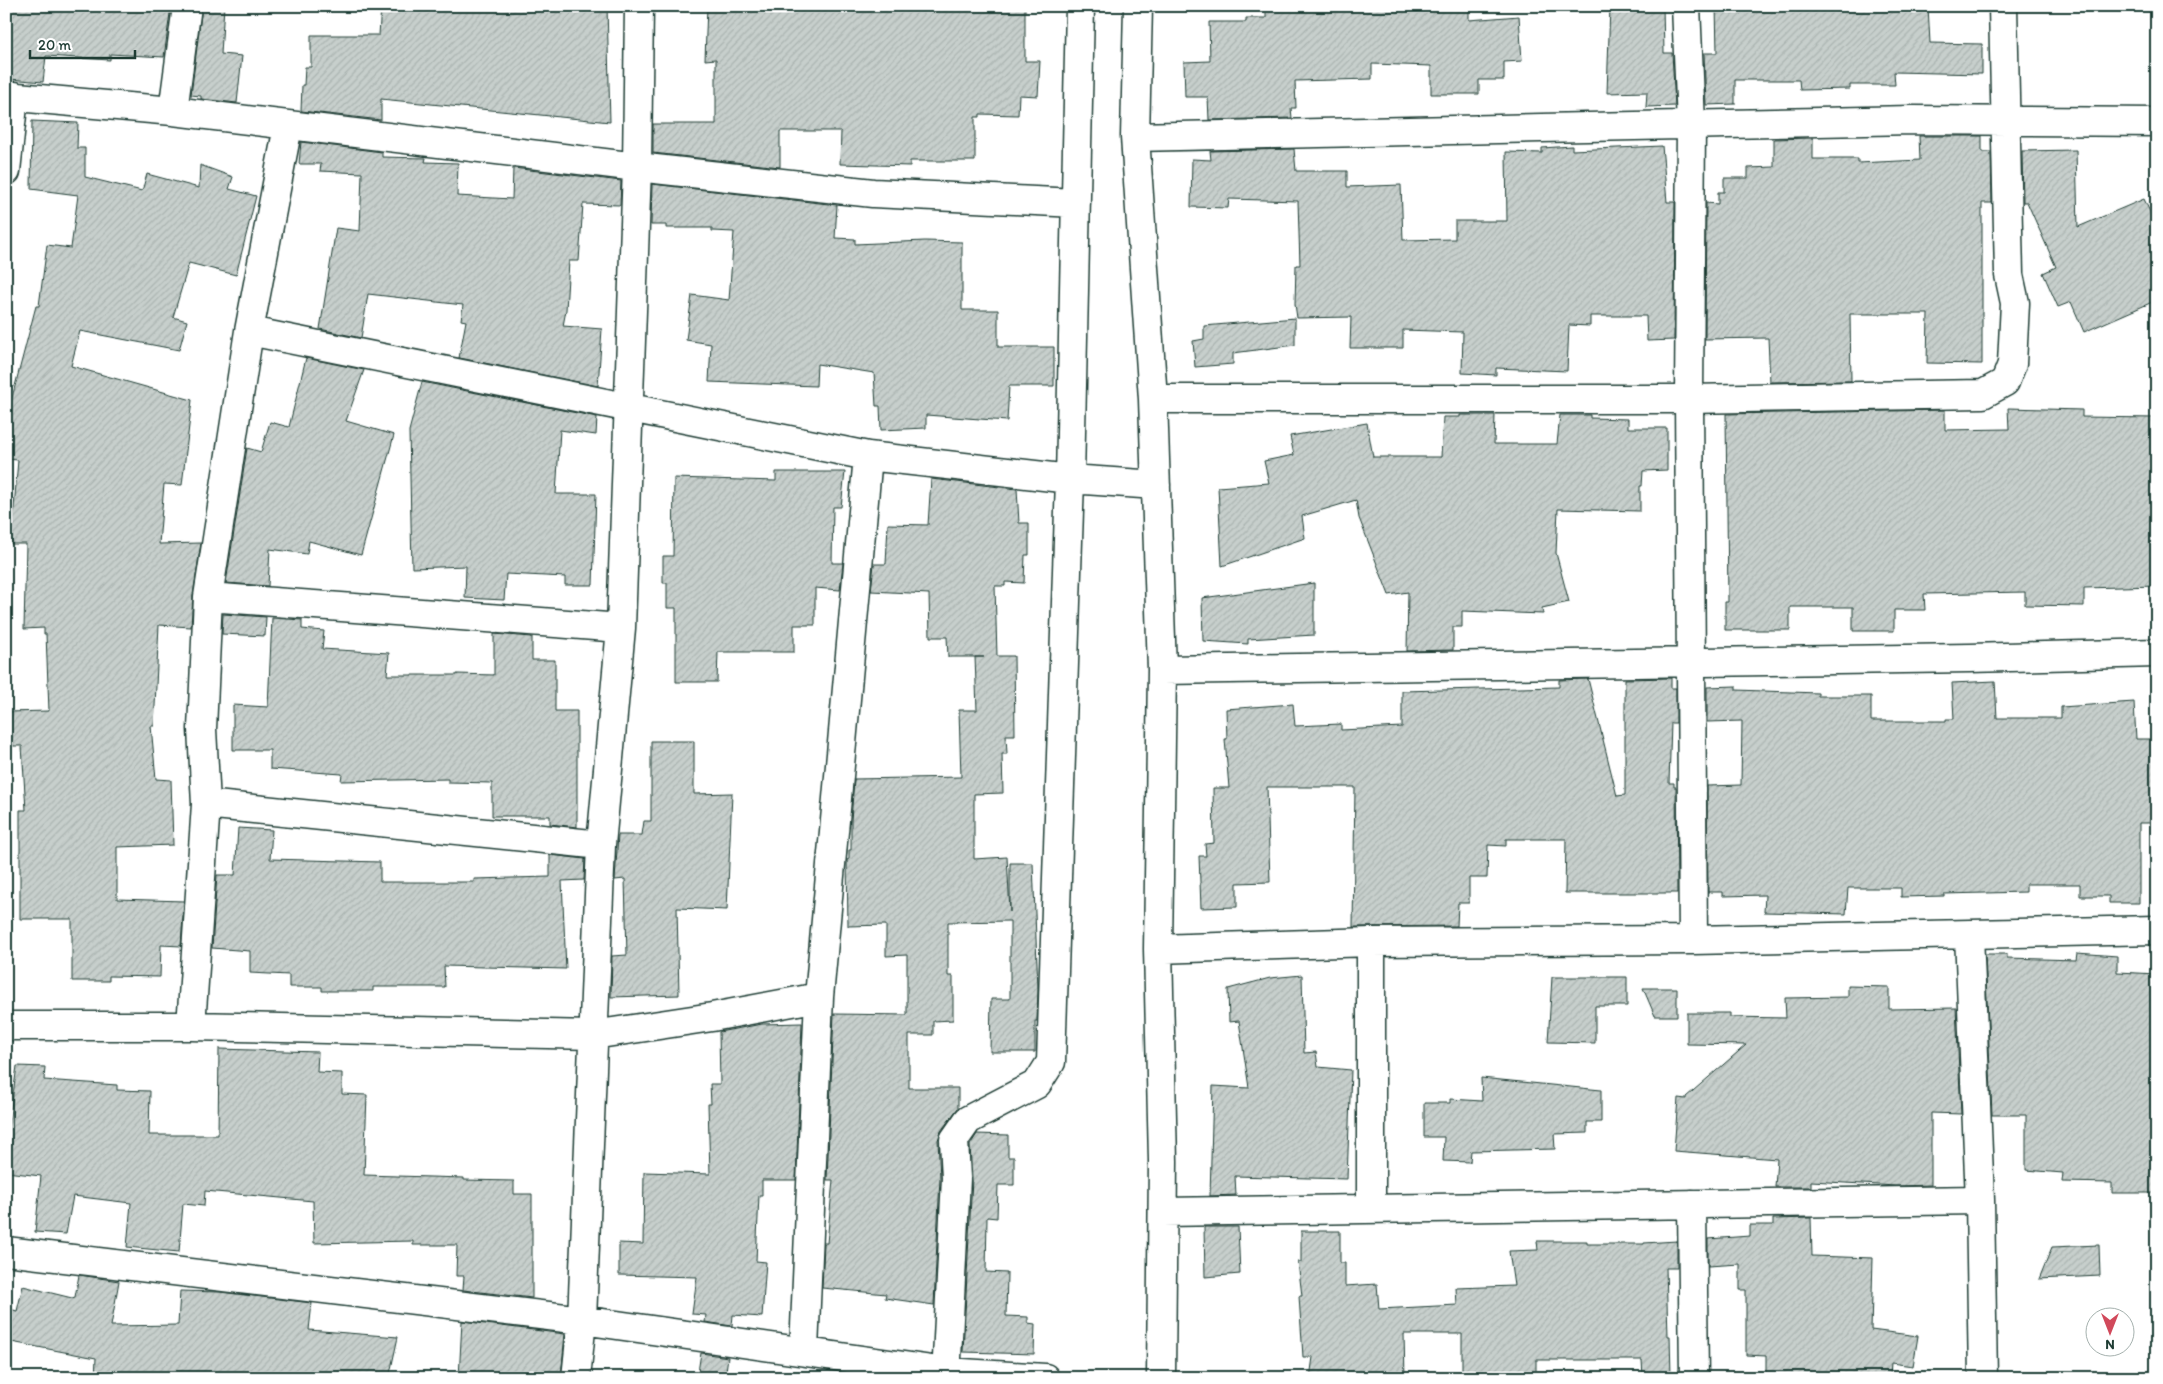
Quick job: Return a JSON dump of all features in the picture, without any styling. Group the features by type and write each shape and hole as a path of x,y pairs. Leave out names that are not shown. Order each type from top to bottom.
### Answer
{"street":[{"path":"173,111 187,6"},
{"path":"576,1378 582,1320 601,845 621,628 637,167 639,6"},
{"path":"946,1375 956,1178 954,1140 968,1120 1037,1084 1051,1062 1070,479 1080,6"},
{"path":"1138,6 1135,137 1153,399 1162,670 1158,949 1162,1079 1163,1212 1160,1378"},
{"path":"1686,6 1691,124 1688,399 1693,940"},
{"path":"1153,399 1688,399 1983,394 2005,382 2012,364 2015,302 2009,275 2003,6"},
{"path":"6,171 10,96 173,111 637,167 873,193 1076,203"},
{"path":"1135,137 1902,120 2157,122"},
{"path":"191,1026 206,804 202,729 208,596 249,331 288,126"},
{"path":"249,331 868,456 1070,479 1156,485"},
{"path":"804,1350 819,997 868,456"},
{"path":"208,596 621,628"},
{"path":"1162,670 1970,658 2157,653"},
{"path":"206,804 601,845"},
{"path":"1158,949 1371,942 1693,940 2157,930"},
{"path":"1969,935 1980,1200 1983,1378"},
{"path":"1371,942 1371,1210"},
{"path":"6,1026 191,1026 593,1036 712,1017 819,997"},
{"path":"1163,1212 1980,1200"},
{"path":"1692,1204 1694,1378"},
{"path":"6,1251 582,1320 804,1350 946,1375 1045,1378"}],"building":[{"path":"6,6 127,9 127,6 171,6 164,57 110,54 110,60 46,56 43,82 10,79 10,73 6,73"},
{"path":"202,6 224,6 221,54 242,56 237,103 201,99 201,96 191,95"},
{"path":"381,6 607,6 610,122 381,99 381,120 301,111 305,67 311,67 311,35 379,35"},
{"path":"707,6 1025,6 1025,61 1040,61 1038,96 1019,95 1018,115 980,114 980,117 975,117 975,161 910,161 910,166 840,164 841,131 780,131 780,167 653,153 653,124 716,124 716,59 705,60"},
{"path":"1266,6 1469,6 1469,20 1519,16 1522,61 1504,62 1504,80 1479,80 1479,94 1431,94 1431,66 1372,64 1372,79 1295,81 1296,108 1291,108 1292,118 1209,120 1208,97 1185,97 1184,62 1210,61 1209,22 1246,22 1246,18 1266,18"},
{"path":"1610,6 1663,6 1664,53 1672,53 1675,106 1646,107 1647,92 1607,93"},
{"path":"1716,6 1928,6 1930,43 1982,44 1982,74 1894,72 1895,85 1850,85 1850,89 1800,90 1799,80 1735,80 1735,104 1706,105 1704,53 1717,53"},
{"path":"32,121 78,123 77,148 85,148 85,177 142,191 147,174 199,188 200,165 233,177 229,189 256,196 236,275 189,263 173,317 187,321 179,350 80,331 71,366 192,400 182,485 164,484 159,544 201,543 193,595 191,627 159,625 154,726 151,726 156,779 171,780 173,845 117,847 117,899 184,901 181,946 161,945 160,977 109,976 109,981 72,981 72,919 20,919 20,810 26,810 22,746 6,746 6,712 49,711 46,634 44,634 44,628 24,629 26,544 11,544 18,460 6,459 6,409 9,409 36,306 39,306 47,245 71,248 78,195 31,189"},
{"path":"1919,136 1982,136 1982,152 1991,152 1992,203 1982,203 1982,364 1927,363 1928,314 1850,314 1851,381 1770,382 1768,338 1705,339 1706,203 1718,204 1718,192 1724,192 1724,178 1748,178 1748,168 1774,167 1774,139 1813,138 1813,159 1858,159 1858,163 1920,160"},
{"path":"301,142 382,152 382,157 426,158 425,162 458,163 457,196 512,199 513,168 621,181 620,205 583,204 579,261 569,261 566,310 563,326 602,329 598,386 459,358 466,321 461,320 463,305 368,294 361,338 320,329 336,228 360,231 362,173 320,171 321,164 299,164"},
{"path":"1572,146 1572,150 1662,146 1667,202 1675,202 1674,340 1647,341 1646,316 1590,316 1590,326 1569,325 1567,371 1496,368 1496,375 1462,373 1463,332 1403,330 1403,348 1350,348 1351,317 1297,318 1295,304 1296,265 1300,265 1298,201 1229,199 1228,208 1191,207 1192,159 1211,160 1210,151 1294,149 1296,171 1347,171 1347,187 1401,185 1403,240 1455,239 1455,221 1507,221 1506,152 1542,153 1542,148"},
{"path":"2076,150 2078,227 2144,199 2157,227 2157,300 2084,332 2071,302 2058,307 2043,273 2056,267 2027,202 2023,202 2022,151"},
{"path":"652,184 837,205 835,238 855,239 855,244 925,241 962,242 962,310 998,310 998,347 1054,347 1054,386 1009,386 1007,421 926,415 926,428 881,430 880,406 876,406 874,373 817,364 816,386 709,382 711,344 686,340 692,295 729,300 734,232 712,231 712,228 666,228 666,225 651,225"},
{"path":"1295,318 1295,345 1233,353 1233,364 1195,367 1193,341 1204,339 1204,326"},
{"path":"306,358 364,370 346,421 394,435 361,555 309,541 307,554 270,549 268,586 226,583 247,448 261,452 270,422 289,427"},
{"path":"422,382 597,417 596,435 560,430 556,494 596,494 593,585 565,585 565,577 506,574 504,600 465,598 466,566 412,568 409,431"},
{"path":"2008,408 2082,410 2082,417 2155,418 2157,586 2084,588 2084,606 2025,605 2025,592 1924,594 1925,610 1894,610 1894,631 1853,631 1853,607 1790,607 1790,630 1725,630 1725,602 1728,602 1726,414 1945,410 1945,430 2009,429"},
{"path":"1460,415 1495,415 1494,444 1557,444 1560,415 1590,415 1590,418 1628,419 1628,428 1667,428 1667,470 1643,471 1642,486 1640,486 1640,511 1558,509 1556,553 1569,602 1542,608 1543,614 1462,611 1462,627 1453,627 1453,650 1407,651 1408,592 1389,595 1359,518 1356,500 1302,516 1305,538 1222,566 1218,487 1269,483 1264,461 1294,455 1290,436 1367,423 1373,457 1441,457 1443,417 1460,417"},
{"path":"776,472 845,472 841,507 833,507 832,563 843,563 840,590 815,588 815,625 794,625 794,652 718,652 717,682 676,682 676,608 667,608 667,583 663,583 663,556 673,556 674,478 776,481"},
{"path":"931,479 1017,489 1019,523 1029,523 1029,555 1025,555 1024,583 1005,582 1005,586 995,586 997,656 1014,656 1015,735 1006,735 1007,754 1002,754 1003,793 974,794 974,859 1007,857 1010,912 1010,863 1033,863 1038,989 1035,1052 990,1052 991,999 1010,999 1010,921 948,922 948,976 953,976 953,1020 933,1021 933,1035 909,1035 909,1088 958,1088 958,1108 941,1131 938,1140 940,1178 934,1305 885,1298 886,1294 822,1288 824,1243 827,1243 833,1180 827,1180 834,1014 907,1015 907,955 886,956 886,925 848,926 847,860 849,859 849,850 851,850 854,779 961,777 959,710 977,710 975,657 948,657 947,637 930,637 929,594 871,591 874,564 886,564 888,524 928,525"},
{"path":"1314,583 1314,635 1248,639 1248,644 1203,641 1202,598"},
{"path":"223,614 266,617 265,636 222,634"},
{"path":"272,618 302,620 302,629 324,631 322,649 389,653 387,675 494,675 494,634 532,637 532,660 555,660 555,711 577,711 577,827 550,824 550,816 492,816 492,783 448,782 448,779 341,781 342,774 270,769 270,750 233,750 233,705 268,707"},
{"path":"1671,678 1671,688 1676,688 1676,723 1671,723 1669,783 1674,783 1674,787 1676,787 1677,893 1565,893 1566,839 1506,839 1506,846 1488,845 1487,878 1469,878 1469,903 1458,903 1457,926 1353,927 1355,787 1267,787 1270,882 1237,883 1237,907 1201,908 1199,856 1206,856 1205,844 1214,843 1213,788 1229,788 1225,739 1227,739 1226,709 1293,704 1295,726 1341,724 1341,730 1402,727 1402,691 1559,687 1559,680 1588,679 1617,796 1625,795 1625,679"},
{"path":"1995,681 1997,718 2061,718 2061,707 2134,702 2136,739 2157,739 2157,823 2139,823 2139,903 2109,903 2109,896 2080,896 2080,884 2026,884 2026,892 1901,897 1901,888 1848,888 1846,914 1764,912 1765,895 1723,896 1723,892 1708,892 1707,786 1741,785 1742,721 1707,722 1707,687 1736,686 1736,690 1818,693 1818,696 1871,696 1871,721 1946,721 1946,719 1954,719 1952,683"},
{"path":"651,741 694,741 694,794 732,793 727,910 677,908 679,995 611,997 612,956 627,955 625,879 615,880 618,835 642,835 644,821 651,821"},
{"path":"238,828 272,830 270,859 380,862 380,882 474,882 474,879 550,877 550,855 585,859 584,880 562,881 566,969 444,966 445,987 373,987 373,991 322,991 322,987 289,987 289,975 250,973 250,951 212,948 217,875 235,875"},
{"path":"2077,953 2117,956 2117,972 2157,974 2156,1193 2112,1193 2112,1183 2062,1182 2063,1173 2026,1170 2026,1115 1992,1115 1985,954 2007,954 2007,958 2076,960"},
{"path":"1302,975 1304,1053 1316,1052 1318,1067 1351,1070 1347,1179 1235,1176 1236,1195 1210,1196 1213,1086 1249,1088 1239,1021 1229,1022 1228,989 1270,978"},
{"path":"1552,977 1627,977 1627,1006 1595,1006 1595,1043 1548,1042"},
{"path":"1848,986 1889,987 1889,1009 1956,1008 1961,1114 1931,1113 1931,1185 1896,1186 1811,1181 1811,1187 1775,1187 1777,1159 1674,1151 1678,1098 1686,1099 1746,1045 1687,1044 1687,1013 1730,1013 1730,1017 1786,1018 1785,998 1848,997"},
{"path":"1643,988 1677,988 1677,1016 1655,1016"},
{"path":"802,1023 796,1180 762,1180 762,1195 759,1195 756,1261 766,1262 762,1317 733,1315 732,1326 705,1322 706,1315 692,1314 697,1277 619,1275 619,1243 643,1244 644,1172 710,1174 708,1104 711,1104 710,1084 720,1084 719,1032 762,1024"},
{"path":"219,1049 318,1052 317,1072 342,1073 342,1094 367,1095 364,1175 514,1181 514,1194 532,1194 532,1298 463,1290 464,1276 456,1276 457,1245 413,1245 413,1241 314,1243 313,1201 205,1191 204,1206 183,1204 179,1252 127,1247 131,1203 73,1196 66,1234 35,1232 41,1176 6,1172 6,1144 17,1066 45,1067 44,1080 117,1085 117,1090 150,1091 149,1135 218,1135"},
{"path":"1481,1078 1601,1090 1601,1122 1587,1122 1587,1133 1554,1134 1555,1149 1471,1151 1470,1162 1443,1161 1444,1137 1424,1137 1424,1103 1450,1103 1450,1099 1482,1101"},
{"path":"977,1134 1008,1135 1008,1157 1014,1157 1014,1185 998,1185 997,1218 987,1217 986,1272 1007,1273 1006,1316 1028,1317 1028,1323 1035,1324 1034,1354 963,1352 972,1179 970,1145"},
{"path":"1811,1218 1812,1256 1873,1258 1871,1330 1918,1336 1913,1366 1891,1363 1890,1376 1823,1374 1823,1378 1766,1378 1766,1356 1746,1355 1746,1290 1740,1290 1740,1264 1708,1266 1708,1239 1750,1236 1750,1225 1773,1225 1773,1219"},
{"path":"1204,1227 1238,1227 1240,1274 1205,1277"},
{"path":"1301,1231 1340,1231 1340,1263 1345,1263 1345,1286 1377,1284 1379,1309 1457,1305 1456,1288 1514,1286 1509,1251 1538,1250 1537,1241 1587,1241 1587,1244 1644,1244 1677,1241 1677,1268 1666,1268 1671,1376 1643,1377 1642,1360 1536,1360 1536,1372 1462,1372 1462,1334 1404,1334 1405,1378 1310,1378 1313,1357 1303,1357 1299,1296 1302,1296 1298,1262 1301,1262"},
{"path":"2099,1245 2100,1276 2039,1279 2052,1247"},
{"path":"79,1275 119,1281 111,1326 178,1325 180,1291 220,1292 312,1303 309,1330 398,1337 389,1378 95,1378 96,1358 6,1341 6,1308 17,1311 23,1286 72,1298 75,1297"},
{"path":"462,1321 565,1334 561,1378 459,1378"},
{"path":"701,1353 728,1357 725,1378 697,1378"}]}
